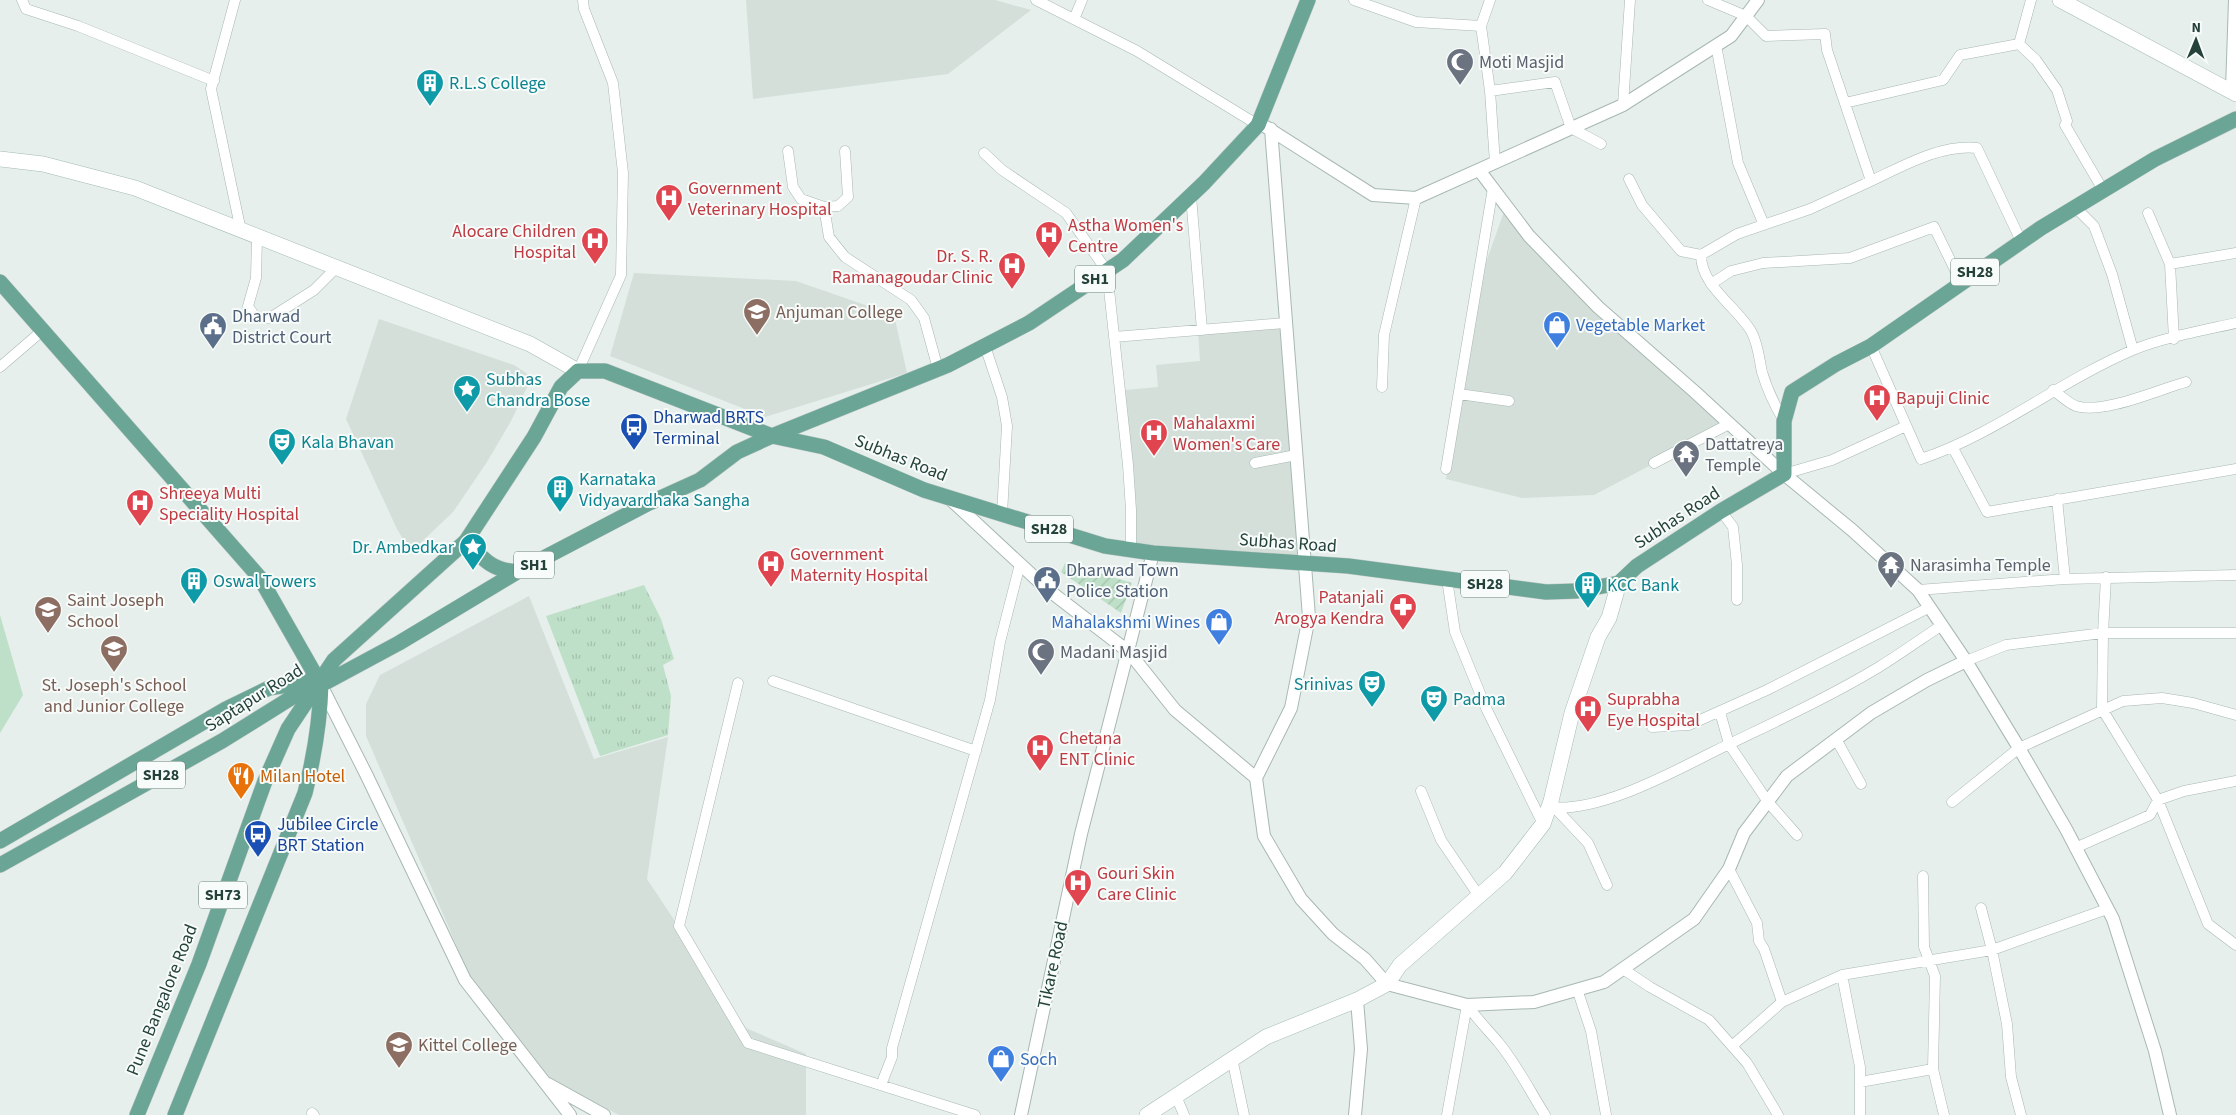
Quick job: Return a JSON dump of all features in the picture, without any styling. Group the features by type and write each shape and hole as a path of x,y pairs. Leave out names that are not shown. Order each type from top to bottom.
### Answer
{"main road":[{"name":"SH1","path":"320,683 398,643 517,572 647,504 700,480 737,452 938,369 1029,323 1123,260 1265,127 1308,0"},
{"path":"2060,0 2234,92"},
{"name":"SH28","path":"1784,474 1784,421 1792,392 1836,364 1871,346 1961,282 2103,190 2155,159 2235,124"},
{"path":"0,159 43,164 136,188 257,238 530,344 578,371"},
{"path":"0,282 260,578 320,683"},
{"name":"Subhas Road","path":"578,371 605,371 772,436 824,447 924,490 1105,546 1153,553 1305,563 1546,592 1577,592 1619,583 1637,566 1721,511 1784,474"},
{"name":"Pune Bangalore Road","path":"137,1115 199,964 277,752 288,729 334,660 365,634 466,540 534,437 561,387 578,371"},
{"path":"466,540 486,562 501,571 517,572"},
{"path":"1146,1115 1266,1037 1357,1000 1387,984 1400,966 1505,873 1543,824 1552,808 1572,712 1598,637 1609,618 1619,583"},
{"name":"SH73","path":"174,1115 304,793 314,757 321,711 320,683"},
{"name":"Saptapur Road","path":"0,841 226,709 269,688 320,683"},
{"name":"Saptapur Road","path":"0,865 222,741 320,683"}],"street":[{"path":"22,0 26,9 78,26 214,81"},
{"path":"235,0 211,90 241,231"},
{"path":"578,371 621,275 623,173 613,83 584,10 583,0"},
{"path":"1036,0 1138,51 1265,127 1373,195 1416,198 1623,104 1731,36 1758,0"},
{"path":"1074,19 1082,0"},
{"path":"1354,0 1416,22 1481,26"},
{"path":"1490,0 1481,26 1490,91 1495,163"},
{"path":"1623,104 1630,0"},
{"path":"1708,0 1746,16 1766,36 1825,34 1827,50 1871,181"},
{"path":"2020,44 2031,0"},
{"path":"2234,92 2235,0"},
{"path":"1845,103 1943,80 1960,55 2020,44"},
{"path":"2020,44 2036,60 2057,90 2067,121 2065,125 2103,190"},
{"path":"1716,45 1738,163 1764,225"},
{"path":"1490,91 1556,82 1571,128 1601,144"},
{"path":"1265,127 1285,323 1309,616 1291,708 1256,778 1264,836 1301,899 1333,934 1365,959 1387,984 1467,1005 1534,1002 1604,982 1694,919 1729,869 1744,833 1787,776 1887,704 1928,680 1966,661 2006,645 2103,633 2236,633"},
{"path":"1629,179 1642,204 1681,251 1701,256 1737,234 1810,209 1910,163 1960,146 1977,148 2021,242"},
{"path":"788,151 793,187 801,199 824,207 838,206 848,197 845,151"},
{"path":"984,153 1002,170 1066,213 1107,271 1128,474 1131,550"},
{"path":"1479,170 1529,236 1598,307 1784,474 1852,530 1918,590 1966,661 2019,748 2108,909 2155,1050 2170,1115"},
{"path":"1446,469 1493,188"},
{"path":"1191,196 1202,330"},
{"path":"1382,387 1384,335 1416,198"},
{"path":"824,207 830,236 845,257 911,300 924,318 938,369"},
{"path":"2075,207 2094,226 2112,274 2133,350"},
{"path":"2148,213 2170,264 2174,338"},
{"path":"1711,284 1731,271 1763,263 1850,258 1934,227 1961,282"},
{"path":"257,238 256,278 248,306 255,317 270,318 314,290 336,268"},
{"path":"2170,264 2236,253"},
{"path":"1701,256 1701,268 1711,284 1742,318 1752,333 1763,374 1775,405 1784,421"},
{"path":"1114,337 1285,323"},
{"path":"1871,346 1921,459 1953,448 2054,390 2133,350 2236,323"},
{"path":"0,368 43,330"},
{"path":"985,346 1002,397 1007,426 1002,514"},
{"path":"2054,390 2076,406 2098,408 2156,393 2165,388 2186,382"},
{"path":"1459,394 1509,401"},
{"path":"1654,463 1729,424"},
{"path":"1784,474 1832,460 1906,426"},
{"path":"1953,448 1987,512 2236,469"},
{"path":"1255,463 1296,455"},
{"path":"948,497 1047,589 1129,652 1175,710 1256,778"},
{"path":"2058,499 2065,579"},
{"path":"1721,511 1733,527 1738,566 1737,600"},
{"name":"Tikare Road","path":"1021,1115 1080,834 1129,652 1153,553"},
{"path":"881,1085 892,1057 892,1048 990,700 1000,642 1020,564"},
{"path":"1918,590 2106,577 2236,575"},
{"path":"2106,577 2102,709 2158,800 2208,924 2236,946"},
{"path":"1446,579 1454,632 1486,708 1543,824"},
{"path":"1652,728 1689,725 1720,712 1930,607"},
{"path":"1552,808 1578,808 1611,798 1678,769 1878,667 1942,625"},
{"path":"773,681 976,752"},
{"path":"320,683 465,980 570,1115"},
{"path":"738,683 679,926 748,1043 975,1115"},
{"path":"1952,802 2019,748 2123,701 2162,698 2193,703 2236,715"},
{"path":"1720,712 1729,744 1768,802 1797,834"},
{"path":"1836,739 1861,784"},
{"path":"2075,848 2150,816 2158,800 2184,791 2236,781"},
{"path":"1421,791 1441,840 1479,896"},
{"path":"1552,808 1588,843 1607,885"},
{"path":"1729,869 1757,923 1759,941 1764,948 1782,1002"},
{"path":"1924,876 1924,947 1935,976 1933,1069 1944,1115"},
{"path":"1981,908 1992,950 2006,1024 2010,1077 2020,1115"},
{"path":"1732,1046 1782,1002 1842,975 1992,950 2108,909"},
{"path":"1623,969 1650,987 1709,1020 1747,1063 1778,1115"},
{"path":"1842,975 1860,1066 1860,1115"},
{"path":"1577,989 1591,1031 1606,1115"},
{"path":"1355,1115 1361,1049 1357,1000"},
{"path":"1447,1115 1467,1005"},
{"path":"1467,1005 1480,1025 1508,1056 1545,1115"},
{"path":"1232,1058 1244,1115"},
{"path":"1860,1082 1933,1069"},
{"path":"544,1082 604,1115"},
{"path":"1176,1096 1184,1115"}],"shaded area":[{"path":"746,0 995,0 1031,10 948,74 753,99"},
{"name":"Vegetable Market","path":"1506,206 1529,236 1729,424 1594,495 1522,498 1446,479 1479,282"},
{"name":"Anjuman College","path":"634,273 796,281 894,315 907,373 765,417 610,356"},
{"path":"379,319 514,365 532,377 511,421 487,462 453,512 411,552 397,529 346,419"},
{"path":"1279,323 1301,558 1136,544 1125,390 1158,387 1156,365 1200,361 1198,331"},
{"path":"529,596 594,759 668,737 647,879 746,1028 806,1054 806,1115 619,1115 545,1077 471,979 366,736 366,704 380,675"}],"green space":[{"path":"1065,563 1132,583 1121,613 1061,572"},
{"path":"644,585 661,619 674,659 663,665 671,696 668,735 600,756 546,616"},
{"path":"0,615 23,695 0,733"}],"place":[{"name":"Moti Masjid","path":"1460,86"},
{"name":"R.L.S College","path":"430,107"},
{"name":"Government Veterinary Hospital","path":"669,222"},
{"name":"Astha Women's Centre","path":"1049,259"},
{"name":"Alocare Children Hospital","path":"595,265"},
{"name":"Dr. S. R. Ramanagoudar Clinic","path":"1012,290"},
{"name":"Anjuman College","path":"757,336"},
{"name":"Vegetable Market","path":"1557,349"},
{"name":"Dharwad District Court","path":"213,350"},
{"name":"Subhas Chandra Bose","path":"467,413"},
{"name":"Bapuji Clinic","path":"1877,422"},
{"name":"Dharwad BRTS Terminal","path":"634,451"},
{"name":"Mahalaxmi Women's Care","path":"1154,457"},
{"name":"Kala Bhavan","path":"282,466"},
{"name":"Dattatreya Temple","path":"1686,478"},
{"name":"Karnataka Vidyavardhaka Sangha","path":"560,513"},
{"name":"Shreeya Multi Speciality Hospital","path":"140,527"},
{"name":"Dr. Ambedkar","path":"473,571"},
{"name":"Government Maternity Hospital","path":"771,588"},
{"name":"Narasimha Temple","path":"1891,589"},
{"name":"Dharwad Town Police Station","path":"1047,604"},
{"name":"Oswal Towers","path":"194,605"},
{"name":"KCC Bank","path":"1588,609"},
{"name":"Patanjali Arogya Kendra","path":"1403,631"},
{"name":"Saint Joseph School","path":"48,634"},
{"name":"Mahalakshmi Wines","path":"1219,646"},
{"name":"St. Joseph's School and Junior College","path":"114,673"},
{"name":"Madani Masjid","path":"1041,676"},
{"name":"Srinivas","path":"1372,708"},
{"name":"Padma","path":"1434,723"},
{"name":"Suprabha Eye Hospital","path":"1588,733"},
{"name":"Chetana ENT Clinic","path":"1040,772"},
{"name":"Milan Hotel","path":"241,800"},
{"name":"Jubilee Circle BRT Station","path":"258,858"},
{"name":"Gouri Skin Care Clinic","path":"1078,907"},
{"name":"Kittel College","path":"399,1069"},
{"name":"Soch","path":"1001,1083"}]}
